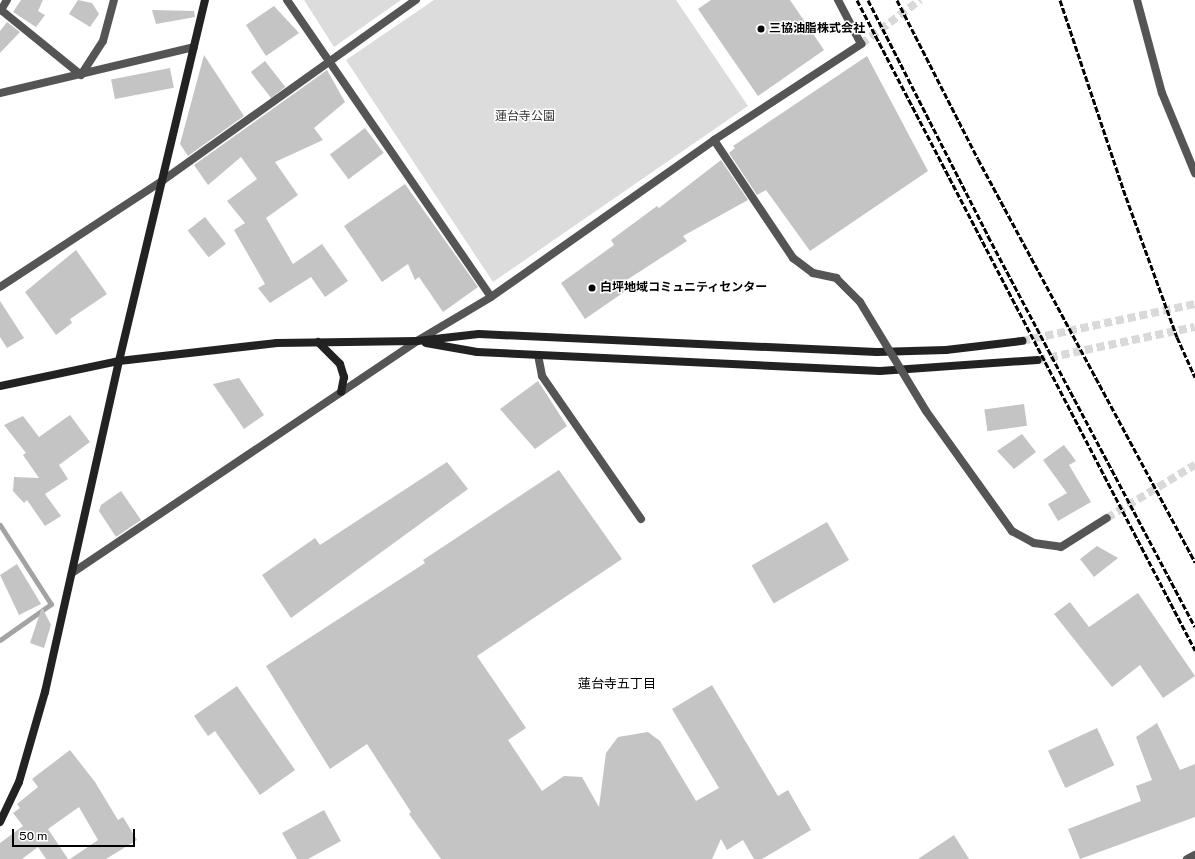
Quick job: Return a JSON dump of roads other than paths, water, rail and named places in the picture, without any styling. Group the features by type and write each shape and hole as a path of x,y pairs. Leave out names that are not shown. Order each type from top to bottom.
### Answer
{"street":[{"path":"7,0 1,10 81,75"},
{"path":"81,75 103,41 114,0"},
{"path":"0,822 19,782 45,692 119,361 206,0"},
{"path":"287,0 330,60 492,297"},
{"path":"0,288 162,181 416,0"},
{"path":"72,573 417,341 492,297 714,140 861,44 838,0"},
{"path":"1137,0 1162,93 1192,150 1195,172"},
{"path":"0,93 194,47"},
{"path":"714,140 793,258 813,273 836,278 860,302 926,411 1012,531 1034,543 1061,547 1107,518"},
{"path":"0,386 119,361 278,343 417,341 479,334 877,352 946,350 1022,341"},
{"path":"417,341 477,352 880,371 1038,360"},
{"path":"318,342 340,364 344,377 341,392"},
{"path":"538,355 542,376 641,518"},
{"path":"1187,859 1195,855"}],"waterway":[{"path":"0,525 51,604 0,640"}],"tunnel":[{"path":"861,44 920,0"},
{"path":"1022,341 1195,304"},
{"path":"1038,360 1195,327"},
{"path":"1107,518 1195,465"}],"railway":[{"path":"857,0 1195,650"},
{"path":"868,0 988,236 1195,627"},
{"path":"897,0 978,159 1195,562"},
{"path":"1060,0 1126,197 1177,337 1195,377"}],"place":[{"name":"三協油脂株式会社","path":"761,29"},
{"name":"白坪地域コミュニティセンター","path":"592,288"}],"district":[{"name":"蓮台寺五丁目","path":"617,684"}],"park label":[{"name":"蓮台寺公園","path":"525,117"}]}
